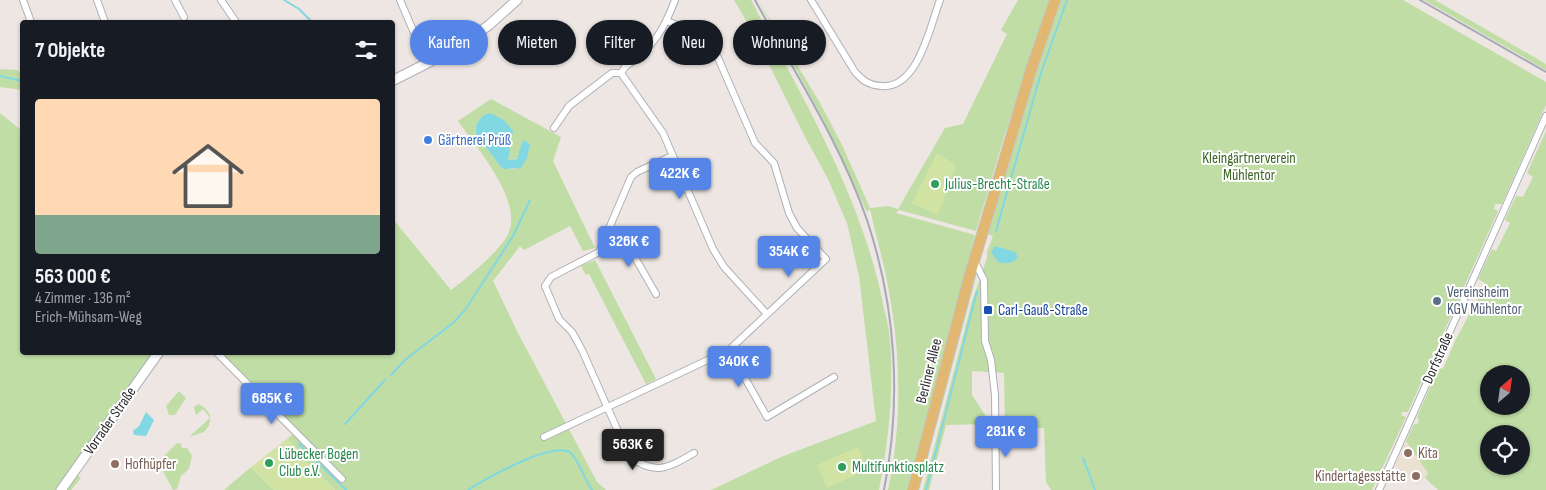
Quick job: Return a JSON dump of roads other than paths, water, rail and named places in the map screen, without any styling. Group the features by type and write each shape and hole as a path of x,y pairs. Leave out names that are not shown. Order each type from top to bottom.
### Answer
{"main road":[{"name":"Berliner Allee","path":"913,490 974,260 1031,70 1055,0"}],"street":[{"path":"23,0 30,20"},
{"path":"97,0 104,20"},
{"path":"176,0 184,17"},
{"path":"221,0 235,20"},
{"path":"400,0 410,22"},
{"path":"488,26 517,0"},
{"path":"668,20 675,0"},
{"path":"811,0 855,72 862,80 873,85 887,87 897,83 910,73 920,56 940,0"},
{"path":"621,73 625,67 650,46 663,28"},
{"path":"395,80 424,65"},
{"path":"544,437 729,350 766,313 826,259 797,228 789,213 774,163 755,143 721,65"},
{"path":"554,128 569,106 612,73 621,73"},
{"path":"621,73 659,124 724,267 766,313"},
{"name":"Dorfstraße","path":"1379,490 1546,116"},
{"path":"672,156 637,172 631,177 598,252 551,277 545,286 558,319 575,336 629,456 636,462 657,469 666,468 694,453"},
{"path":"606,237 629,247 656,294"},
{"path":"974,260 984,280 984,330 991,360 995,396 996,490"},
{"path":"729,350 767,417 834,377"},
{"name":"Vorrader Straße","path":"61,490 157,355"},
{"path":"219,355 342,479"}],"water":[{"path":"490,113 504,120 513,131 508,160 517,159 523,140 530,144 527,158 521,168 504,169 500,166 476,134 478,121"},
{"path":"995,246 1015,252 1018,257 1009,263 998,262 991,252"},
{"path":"146,412 154,420 146,436 134,435 133,431 139,426"}],"waterway":[{"path":"284,0 299,9 310,20"},
{"path":"996,231 1041,73 1067,0"},
{"path":"0,76 20,81"},
{"path":"391,375 406,359 453,323 465,310 513,236 530,200"},
{"path":"926,490 977,291"},
{"path":"345,424 385,380"},
{"path":"299,444 346,490"},
{"path":"468,490 520,462 535,456 562,450 574,456 592,490"},
{"path":"1083,458 1095,490"}],"railway":[{"path":"755,0 816,108 844,163 867,220 877,253 890,320 893,354 893,422 884,490"},
{"path":"1420,0 1546,72"}],"place":[{"name":"Gärtnerei Prüß","path":"428,140"},
{"name":"Julius-Brecht-Straße","path":"935,184"},
{"name":"Vereinsheim KGV Mühlentor","path":"1437,301"},
{"name":"Carl-Gauß-Straße","path":"988,310"},
{"name":"Kita","path":"1408,453"},
{"name":"Lübecker Bogen Club e.V.","path":"269,463"},
{"name":"Hofhüpfer","path":"115,464"},
{"name":"Multifunktiosplatz","path":"842,467"},
{"name":"Kindertagesstätte","path":"1416,476"}],"park label":[{"name":"Kleingärtnerverein Mühlentor","path":"1249,166"}]}
